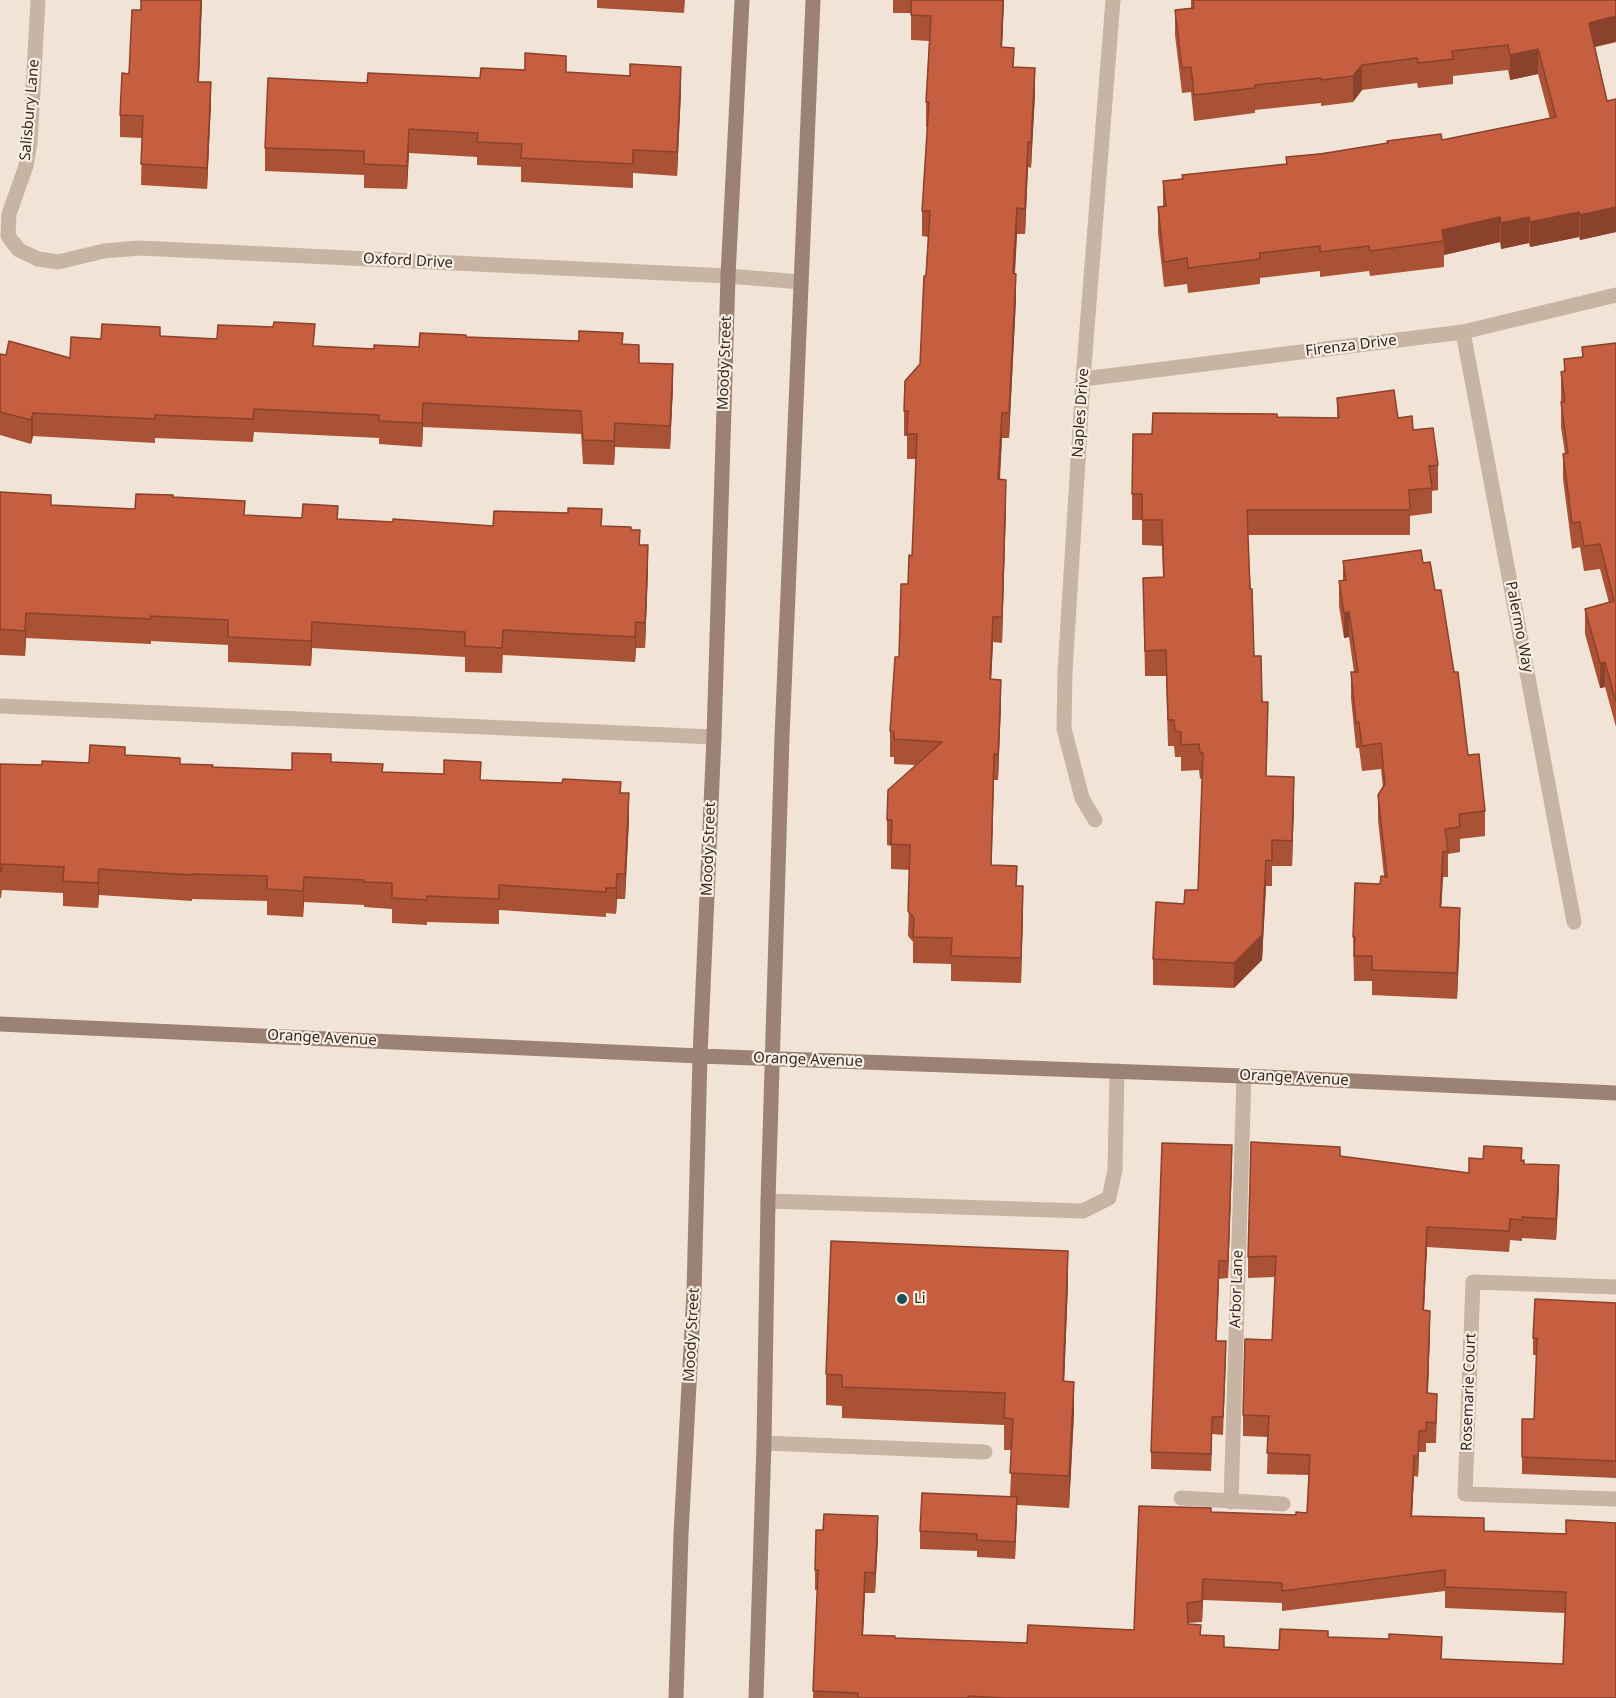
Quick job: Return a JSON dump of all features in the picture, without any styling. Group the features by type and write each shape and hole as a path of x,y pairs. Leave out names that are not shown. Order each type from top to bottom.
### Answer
{"main road":[{"name":"Moody Street","path":"676,1698 681,1534 694,1292 700,1056 714,737 728,276 742,0"},
{"path":"756,1698 782,737 813,0"},
{"name":"Orange Avenue","path":"0,1023 700,1056 1244,1076 1616,1094"}],"street":[{"name":"Salisbury Lane","path":"19,250 8,236 9,214 26,166 30,143 39,0"},
{"name":"Naples Drive","path":"1095,820 1082,798 1064,729 1083,379 1113,0"},
{"name":"Oxford Drive","path":"19,250 38,259 58,262 104,250 139,248 728,276 801,282"},
{"name":"Firenza Drive","path":"1083,379 1463,332 1616,295"},
{"name":"Palermo Way","path":"1463,332 1574,922"},
{"path":"0,706 714,737"},
{"path":"768,1201 1083,1211 1109,1198 1115,1170 1117,1071"},
{"name":"Arbor Lane","path":"1231,1502 1244,1076"},
{"name":"Rosemarie Court","path":"1616,1287 1473,1282 1465,1494 1616,1499"},
{"path":"764,1443 985,1452"},
{"path":"1181,1498 1283,1504"}],"building":[{"path":"141,0 201,0 198,82 211,82 207,168 141,164 143,116 120,115 122,73 129,74 132,10 141,10"},
{"path":"911,0 1003,0 1001,47 1014,48 1013,67 1035,68 1025,209 1017,208 1009,413 1002,413 998,479 1006,480 1002,617 993,617 990,679 1001,680 998,754 994,754 991,865 1017,866 1016,886 1023,886 1021,958 951,956 952,938 913,937 914,918 908,911 910,845 891,844 892,820 887,820 888,790 942,742 894,739 894,732 890,731 895,657 899,657 901,584 908,584 909,555 912,556 917,434 907,434 908,411 904,411 905,381 920,364 930,211 922,211 929,102 926,102 931,16 911,15"},
{"path":"1193,0 1616,0 1616,16 1589,23 1607,101 1616,99 1616,207 1530,222 1529,217 1501,223 1500,217 1442,230 1444,241 1370,251 1369,246 1320,252 1320,246 1260,253 1260,259 1188,268 1187,258 1164,262 1158,207 1166,206 1163,181 1183,179 1182,175 1287,164 1286,157 1320,154 1388,143 1387,141 1441,134 1442,140 1556,117 1538,49 1510,55 1508,45 1452,51 1453,59 1418,63 1417,58 1362,65 1353,76 1255,85 1255,88 1194,95 1191,67 1182,68 1175,10 1194,8"},
{"path":"525,53 566,56 566,72 630,76 630,64 681,67 677,152 633,150 633,164 521,158 522,144 477,142 478,133 409,129 407,166 364,164 364,151 265,148 268,78 367,83 368,73 480,78 481,68 525,70"},
{"path":"274,322 315,324 313,346 374,349 374,345 419,347 420,333 579,341 579,331 623,333 622,344 639,345 639,363 673,364 670,426 615,423 614,441 583,440 581,411 423,403 422,423 379,421 379,415 254,409 253,419 155,415 155,419 33,413 31,420 0,412 0,354 6,355 9,341 70,358 71,337 101,339 102,324 160,327 160,336 217,339 218,325 273,327"},
{"path":"1616,343 1616,702 1605,662 1600,663 1585,609 1614,601 1600,544 1584,546 1580,522 1572,523 1563,454 1568,453 1561,402 1565,402 1561,372 1565,371 1564,359 1583,357 1582,347"},
{"path":"1394,390 1398,418 1412,416 1413,430 1433,428 1438,465 1429,466 1432,488 1409,490 1410,510 1247,510 1254,656 1261,656 1262,702 1268,702 1266,776 1294,777 1292,841 1272,840 1272,861 1266,860 1262,935 1234,963 1153,959 1156,902 1184,904 1185,890 1198,890 1203,753 1200,753 1199,744 1181,745 1181,732 1175,731 1174,720 1168,720 1166,650 1145,651 1143,578 1164,577 1162,520 1142,520 1142,494 1132,494 1133,434 1152,434 1153,413 1277,414 1277,417 1339,418 1337,398"},
{"path":"0,492 51,495 51,505 135,509 136,494 173,495 173,497 245,501 244,515 302,518 303,504 338,506 337,519 393,522 393,519 493,526 494,511 568,513 568,508 602,509 601,526 631,527 631,530 640,530 639,545 648,545 645,623 636,622 635,637 503,630 502,648 465,646 465,632 312,622 311,641 228,637 228,620 151,616 151,619 26,613 25,631 0,629"},
{"path":"1421,550 1423,563 1430,562 1435,590 1441,590 1454,672 1458,672 1468,755 1479,754 1485,811 1459,814 1460,827 1445,829 1448,851 1443,852 1440,907 1460,908 1457,973 1372,970 1372,956 1354,956 1355,883 1380,884 1381,876 1387,877 1378,795 1385,784 1381,743 1362,746 1359,722 1356,723 1351,672 1358,672 1349,612 1344,613 1339,581 1346,580 1343,561"},
{"path":"90,745 125,747 125,755 180,758 180,764 213,765 212,767 292,770 292,753 331,754 331,762 383,764 382,772 444,774 444,760 481,762 480,780 562,783 563,779 621,782 620,793 629,793 625,874 617,874 616,888 606,888 606,892 499,885 499,899 427,896 427,900 392,898 392,883 364,882 364,880 304,877 303,891 267,889 267,876 192,875 99,869 98,883 63,881 64,867 2,864 0,872 0,764 42,765 42,761 89,763"},
{"path":"1251,1142 1340,1147 1340,1156 1469,1173 1469,1158 1483,1159 1484,1146 1522,1148 1521,1161 1524,1160 1524,1164 1559,1165 1556,1219 1522,1217 1522,1220 1510,1219 1509,1231 1427,1227 1423,1310 1430,1311 1427,1393 1437,1394 1436,1423 1426,1422 1426,1431 1419,1431 1418,1456 1414,1456 1411,1516 1484,1518 1484,1531 1566,1534 1566,1520 1616,1523 1616,1698 1003,1698 968,1696 968,1698 858,1698 858,1693 813,1691 818,1570 815,1570 816,1530 823,1530 824,1514 878,1516 875,1573 865,1572 862,1635 1027,1643 1028,1625 1134,1630 1139,1506 1211,1508 1211,1512 1296,1515 1296,1512 1307,1513 1310,1455 1267,1453 1269,1416 1243,1415 1245,1339 1272,1340 1276,1256 1248,1257","holes":["1445,1570 1445,1587 1566,1592 1563,1664 1441,1659 1442,1637 1389,1634 1389,1639 1328,1637 1328,1631 1280,1629 1279,1650 1224,1647 1224,1636 1200,1635 1201,1625 1188,1624 1187,1603 1202,1601 1203,1579 1282,1583 1282,1591"]},
{"path":"1162,1143 1232,1145 1228,1261 1219,1261 1216,1341 1226,1341 1223,1417 1212,1417 1211,1454 1151,1452"},
{"path":"831,1241 1068,1251 1063,1381 1074,1382 1069,1476 1010,1473 1013,1419 1004,1418 1005,1393 842,1387 842,1375 826,1374"},
{"path":"1535,1299 1616,1303 1616,1461 1522,1457 1522,1419 1534,1419 1537,1338 1533,1338"},
{"path":"922,1493 1017,1497 1015,1542 977,1540 977,1534 920,1531"}],"place":[{"name":"Li","path":"902,1299"}]}
